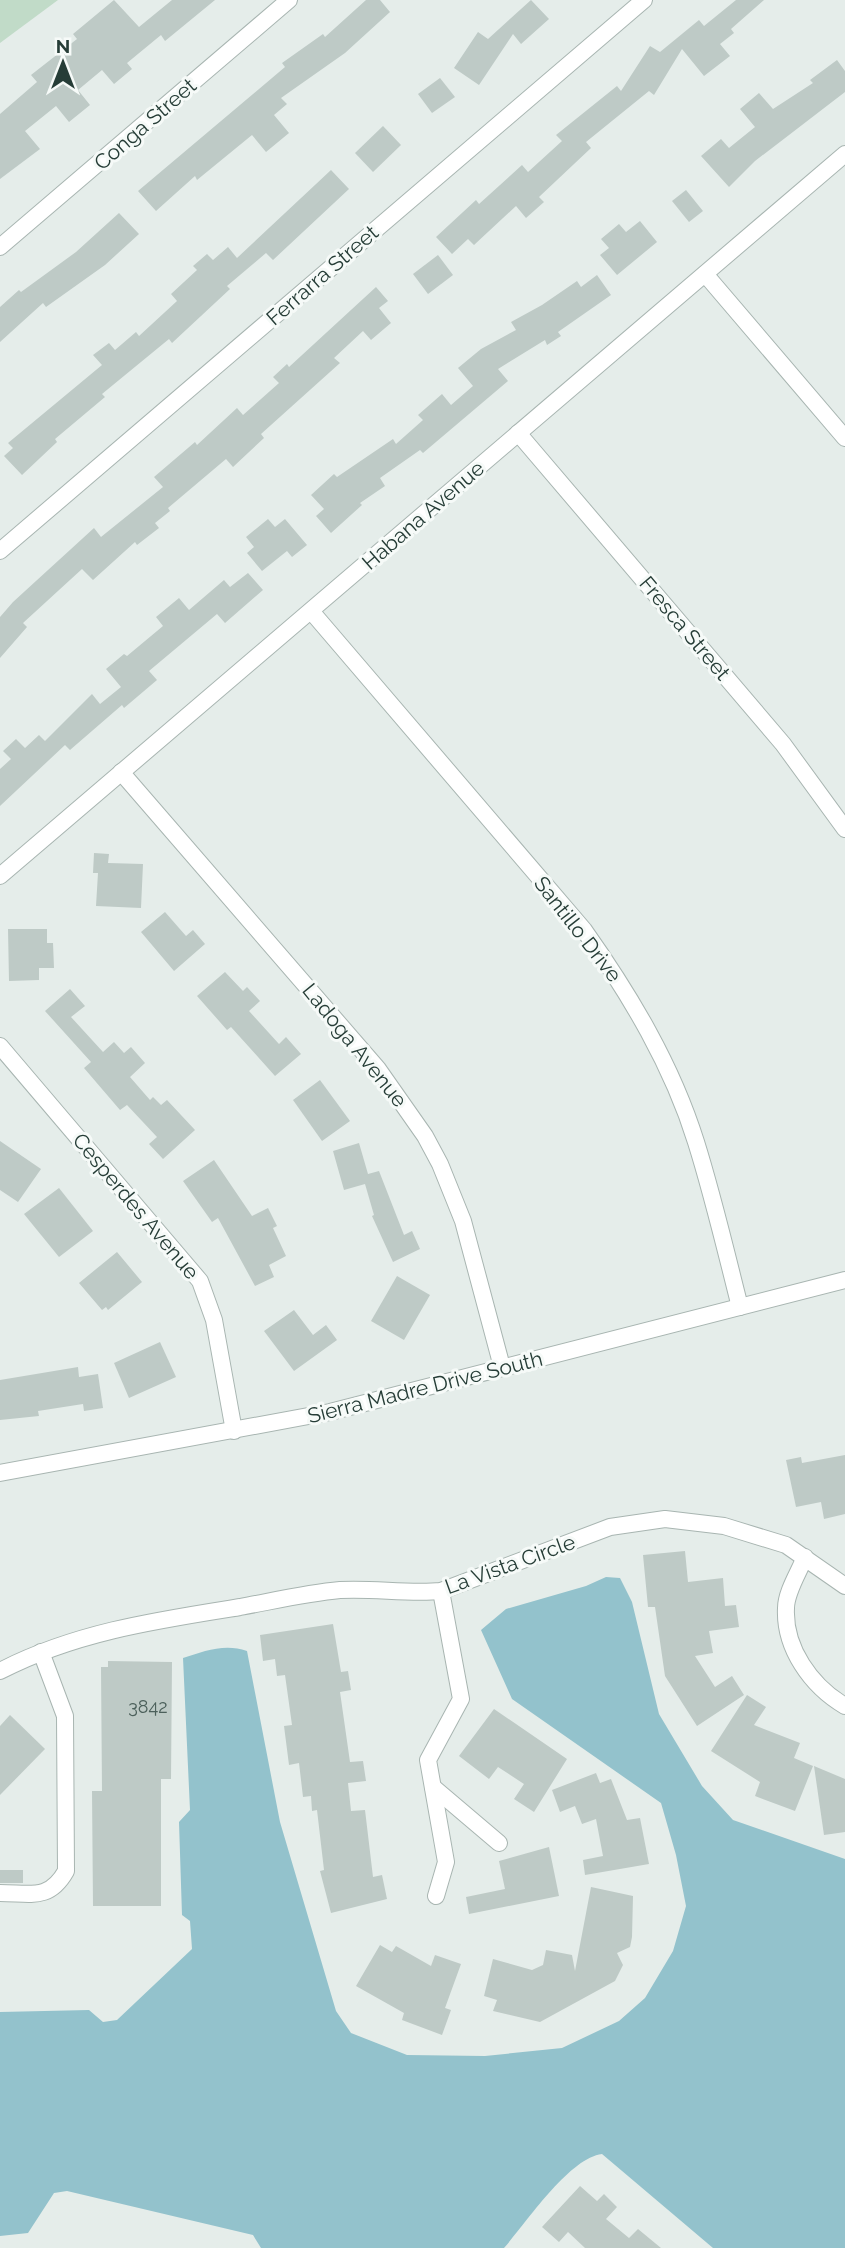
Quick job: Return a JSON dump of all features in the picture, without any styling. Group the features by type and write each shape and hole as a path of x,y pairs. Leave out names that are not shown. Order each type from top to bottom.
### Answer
{"street":[{"name":"Conga Street","path":"0,247 289,0"},
{"name":"Ferrarra Street","path":"0,551 644,0"},
{"name":"Habana Avenue","path":"0,876 845,154"},
{"path":"705,274 845,438"},
{"name":"Fresca Street","path":"518,433 783,744 845,829"},
{"name":"Santillo Drive","path":"311,611 584,930 618,978 659,1053 681,1101 696,1142 740,1307"},
{"name":"Ladoga Avenue","path":"121,772 378,1069 425,1136 440,1164 463,1221 502,1367"},
{"name":"Cesperdes Avenue","path":"2,1054 200,1281 214,1320 234,1430"},
{"name":"Sierra Madre Drive South","path":"0,1473 330,1412 845,1280"},
{"name":"La Vista Circle","path":"0,1671 41,1651 94,1634 340,1590 415,1594 441,1591 610,1527 665,1518 724,1526 786,1545 844,1584"},
{"path":"805,1557 786,1606 790,1640 800,1663 822,1688 845,1706"},
{"path":"436,1896 446,1862 428,1760 461,1699 441,1591"},
{"path":"0,1893 46,1894 56,1888 66,1871 65,1716 41,1651"},
{"path":"433,1787 499,1843"}],"green space":[{"path":"0,0 58,0 0,43"}],"water":[{"path":"606,1577 620,1578 632,1602 659,1714 702,1786 733,1820 845,1859 845,2248 713,2248 602,2154 589,2158 562,2179 504,2248 261,2248 253,2235 67,2191 54,2193 28,2233 0,2236 0,2012 89,2010 103,2022 117,2020 192,1949 190,1921 182,1915 179,1822 190,1810 183,1658 223,1648 247,1651 280,1822 336,2011 351,2033 407,2055 485,2056 562,2048 619,2021 645,1998 673,1951 686,1906 676,1855 661,1803 512,1699 481,1630 506,1609 586,1586"}],"building":[{"path":"114,0 139,27 172,0 215,0 165,41 161,35 127,63 132,69 114,84 102,70 78,90 90,105 69,122 56,106 25,131 40,149 0,179 0,114 37,82 31,75 77,39 73,34"},
{"path":"366,0 380,0 390,12 345,53 281,98 287,104 274,115 289,133 266,152 252,135 197,180 195,176 156,211 138,191 285,67 282,63 323,34 325,37"},
{"path":"531,0 549,19 521,44 513,34 479,85 454,68 478,32 488,39"},
{"path":"736,0 764,0 731,29 734,33 720,44 730,56 704,76 682,49 654,95 649,91 586,142 591,148 539,197 544,202 526,218 516,206 474,245 468,239 452,254 436,237 476,200 479,204 522,165 528,172 562,141 556,135 617,86 621,91 650,46 660,52 699,20 704,26"},
{"path":"837,60 845,71 845,92 755,161 729,187 701,156 721,139 729,148 755,127 740,109 759,93 773,109 813,83 810,80"},
{"path":"440,78 455,97 432,113 418,94"},
{"path":"383,126 401,145 373,172 355,153"},
{"path":"331,170 349,189 273,260 266,253 227,286 230,289 172,343 169,339 102,394 105,397 55,439 57,442 22,475 4,456 13,448 8,443 102,365 93,355 109,343 115,350 136,332 139,336 177,301 171,294 197,270 193,266 207,254 213,260 228,247 237,258"},
{"path":"686,190 703,211 689,222 672,201"},
{"path":"119,213 139,234 105,265 46,307 43,303 0,342 0,307 19,290 21,292 76,252"},
{"path":"640,221 657,242 617,275 600,255 609,248 601,239 619,224 626,232"},
{"path":"438,255 453,275 428,294 413,274"},
{"path":"597,275 611,295 558,332 561,336 547,345 545,340 498,369 508,381 423,453 420,450 380,478 385,486 360,503 362,505 331,533 316,516 324,509 311,495 334,474 337,477 393,439 396,444 423,420 418,415 442,394 451,405 473,386 458,368 481,349 516,330 511,322 577,281 581,287"},
{"path":"376,287 388,301 379,308 391,323 371,340 363,331 334,358 340,363 261,434 264,438 233,467 226,459 168,508 170,511 155,523 159,528 137,545 135,542 93,580 82,569 23,623 27,627 0,658 0,617 13,602 94,528 101,537 163,487 154,477 195,442 197,445 237,408 243,415 279,383 273,377 287,364 289,367"},
{"path":"268,519 275,527 285,519 307,545 292,557 287,551 262,571 247,553 254,547 246,537"},
{"path":"248,573 263,590 225,623 217,614 149,671 157,680 124,708 122,705 70,750 65,745 0,806 0,769 11,759 3,751 16,739 25,748 39,735 45,741 92,694 100,704 121,687 106,669 124,654 127,656 163,626 156,617 179,598 189,610 224,580 230,587"},
{"path":"94,853 109,854 108,863 143,864 141,908 96,906 98,873 93,873"},
{"path":"165,912 186,936 193,930 205,944 174,971 141,932"},
{"path":"8,929 47,929 47,943 53,943 54,968 39,968 39,980 9,981"},
{"path":"225,972 243,991 247,987 260,1001 249,1011 279,1044 286,1037 301,1054 275,1076 231,1027 227,1030 197,996"},
{"path":"70,989 85,1006 71,1017 103,1052 114,1042 124,1053 131,1047 145,1063 130,1077 150,1100 153,1097 161,1105 167,1100 195,1130 163,1159 149,1144 157,1137 127,1105 120,1110 84,1068 91,1062 45,1011"},
{"path":"320,1080 350,1121 322,1141 293,1100"},
{"path":"0,1141 41,1169 18,1202 0,1190"},
{"path":"359,1143 368,1174 379,1171 404,1235 412,1231 420,1249 393,1262 372,1216 374,1215 365,1184 344,1190 333,1151"},
{"path":"214,1160 252,1216 268,1208 277,1226 273,1228 286,1256 269,1265 274,1277 255,1286 218,1218 212,1222 183,1181"},
{"path":"59,1188 93,1231 59,1257 24,1214"},
{"path":"117,1252 142,1282 108,1310 106,1307 102,1310 79,1283"},
{"path":"397,1276 430,1295 404,1340 371,1321"},
{"path":"294,1310 313,1335 326,1325 337,1340 294,1371 264,1331"},
{"path":"160,1342 176,1377 129,1398 114,1363"},
{"path":"78,1367 79,1377 98,1374 103,1408 84,1411 83,1404 38,1411 39,1416 0,1420 0,1380"},
{"path":"845,1455 845,1514 824,1519 821,1502 796,1507 786,1460 801,1457 802,1463"},
{"path":"685,1551 688,1582 723,1578 725,1606 736,1605 739,1627 709,1631 713,1653 695,1656 715,1687 732,1676 744,1695 697,1726 665,1676 655,1607 648,1607 643,1555"},
{"path":"333,1624 341,1672 348,1671 351,1690 340,1692 350,1762 363,1761 366,1781 348,1783 351,1811 365,1810 373,1877 382,1875 387,1899 331,1913 320,1871 324,1870 317,1810 312,1811 311,1796 303,1797 299,1763 289,1765 284,1726 292,1725 285,1675 277,1676 275,1659 263,1661 260,1635"},
{"path":"108,1661 172,1662 171,1779 161,1779 161,1906 93,1906 92,1791 102,1791 101,1667 108,1667"},
{"path":"747,1695 766,1707 754,1725 800,1743 794,1758 813,1766 795,1811 755,1796 760,1782 711,1751"},
{"path":"494,1709 567,1759 534,1812 514,1799 524,1784 498,1767 489,1779 459,1756"},
{"path":"10,1715 45,1749 0,1795 0,1726"},
{"path":"814,1766 845,1779 845,1832 824,1835"},
{"path":"596,1773 600,1783 611,1779 627,1820 640,1818 649,1864 585,1875 583,1860 603,1856 596,1819 582,1824 575,1806 560,1812 552,1790"},
{"path":"549,1847 559,1896 469,1914 466,1897 505,1889 499,1861"},
{"path":"0,1870 23,1870 23,1883 0,1883"},
{"path":"591,1887 633,1896 630,1947 617,1953 623,1965 615,1981 540,2022 493,2011 497,2000 484,1996 493,1959 532,1970 543,1965 546,1950 572,1955 575,1971"},
{"path":"380,1945 392,1952 396,1946 431,1966 435,1955 461,1964 445,2008 451,2010 442,2035 402,2020 404,2013 356,1986"},
{"path":"580,2186 597,2201 604,2194 617,2207 606,2219 629,2238 638,2229 661,2248 585,2248 568,2232 559,2242 542,2227"}]}
